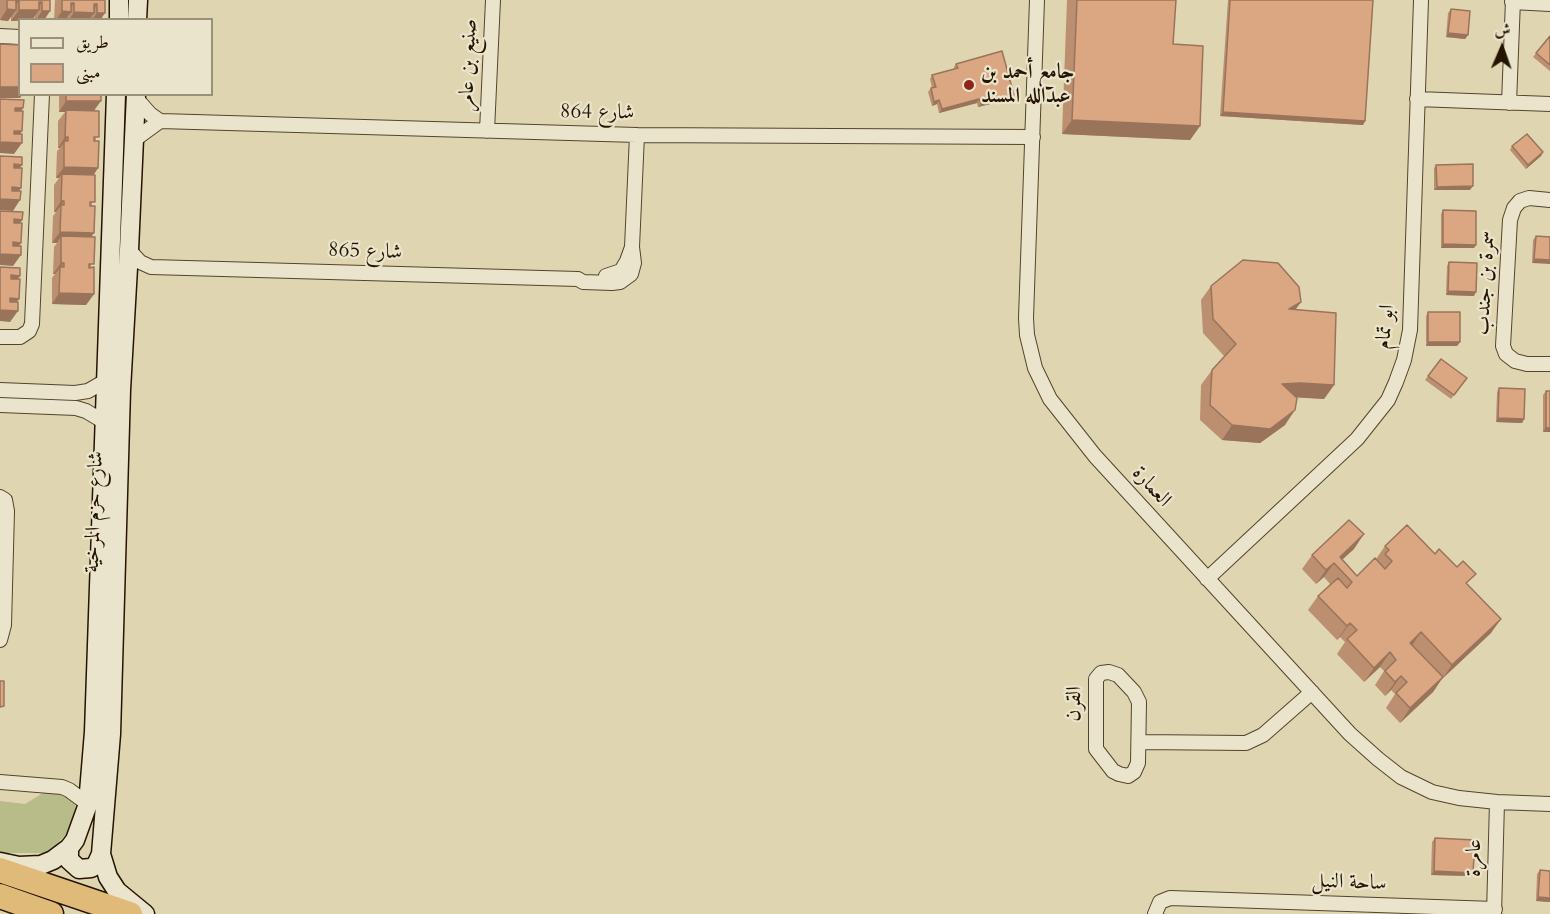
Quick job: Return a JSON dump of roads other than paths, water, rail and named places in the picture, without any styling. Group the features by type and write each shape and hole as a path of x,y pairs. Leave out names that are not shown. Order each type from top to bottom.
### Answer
{"highway":[{"path":"0,870 130,914"},
{"path":"0,896 51,914"}],"street":[{"path":"118,18 119,0"},
{"path":"137,18 138,0"},
{"name":"صنيع بن عامر","path":"487,131 493,0"},
{"name":"العمارة","path":"1037,0 1026,318 1027,335 1035,368 1050,399 1074,430 1207,579 1350,734 1401,777 1432,792 1459,798 1550,804"},
{"name":"ابو تمام","path":"1207,579 1357,439 1388,400 1396,382 1404,360 1410,330 1421,0"},
{"path":"1509,103 1513,1 1550,4"},
{"path":"0,36 18,37"},
{"path":"0,337 21,337 29,331 32,324 42,96"},
{"name":"شارع حزم المرخية","path":"69,848 80,829 88,804 94,732 116,96"},
{"path":"134,140 160,121 150,114 135,96"},
{"name":"شارع حزم المرخية","path":"135,96 120,402 111,734 101,854 108,877 117,891 145,914"},
{"path":"1417,99 1550,104"},
{"name":"شارع 864","path":"160,121 637,135 1032,137"},
{"name":"شارع 865","path":"151,267 578,279 616,274 625,266 632,247 637,135"},
{"name":"سمرة بن جندب","path":"1550,200 1529,198 1520,201 1514,208 1510,220 1503,346 1506,354 1515,361 1527,364 1550,364"},
{"path":"129,250 140,262 151,267"},
{"path":"126,285 139,272 151,267"},
{"path":"0,390 75,393 88,391 107,380"},
{"path":"0,405 76,408 106,423"},
{"path":"0,497 4,500 8,511 4,625 0,640"},
{"name":"القرن","path":"1109,672 1118,675 1137,697 1139,742 1137,768 1128,776 1113,771 1096,749 1096,679 1101,673 1109,672"},
{"path":"1139,742 1246,743 1263,735 1312,692"},
{"path":"0,782 62,788 69,790 88,804"},
{"name":"عامرة","path":"1495,911 1497,802"},
{"path":"69,848 69,860 79,869 96,865 101,854"},
{"path":"0,862 19,866 40,865 53,860 69,848"},
{"name":"ساحة النيل","path":"1155,914 1160,902 1165,899 1201,907 1495,911"}],"place":[{"name":"جامع أحمد بن عبدالله المسند","path":"969,85"}]}
